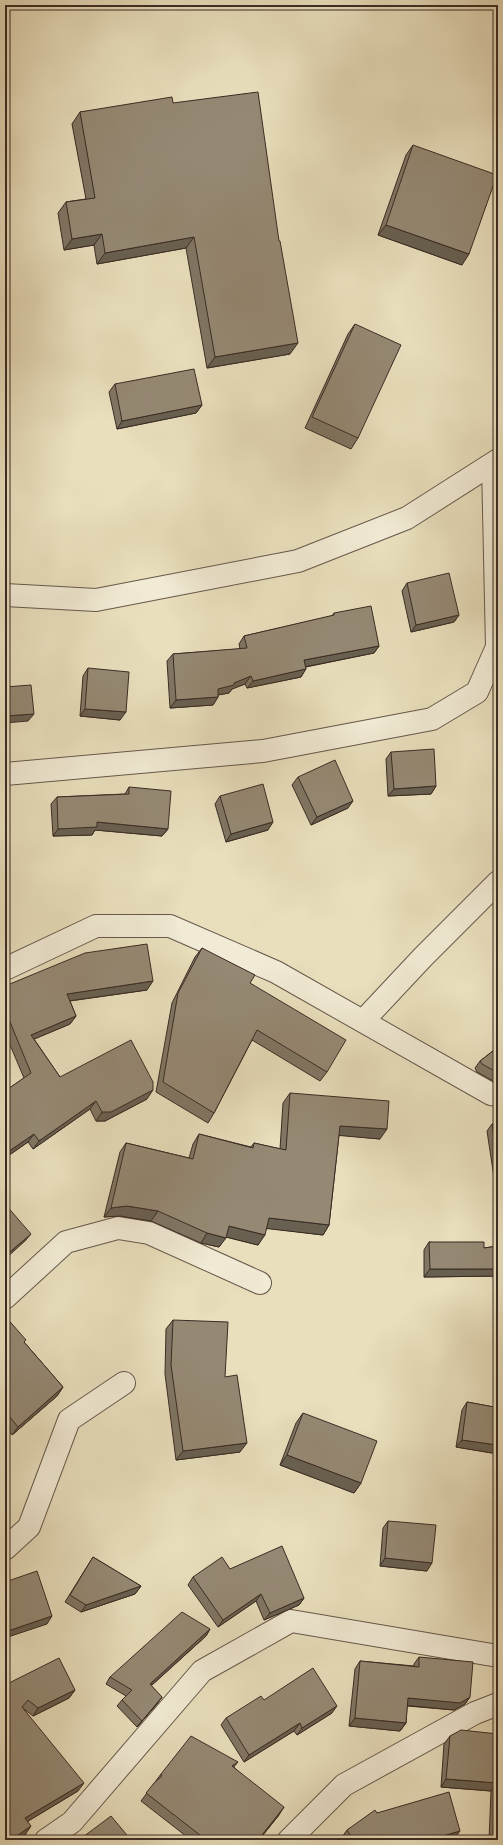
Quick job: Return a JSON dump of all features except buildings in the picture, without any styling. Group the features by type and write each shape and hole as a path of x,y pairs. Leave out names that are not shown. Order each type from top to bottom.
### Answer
{"street":[{"path":"5,595 96,600 298,561 407,518 496,463"},
{"path":"5,774 264,751 432,719 477,692 497,647 496,463"},
{"path":"363,1021 423,957 498,882"},
{"path":"5,969 96,926 170,926 276,972 452,1073 491,1094 498,1095"},
{"path":"5,1298 66,1242 118,1228 149,1233 260,1284"},
{"path":"5,1549 29,1527 69,1420 124,1382"},
{"path":"46,1840 72,1822 202,1672 291,1621 498,1656"},
{"path":"289,1840 344,1785 475,1713 498,1704"}]}
